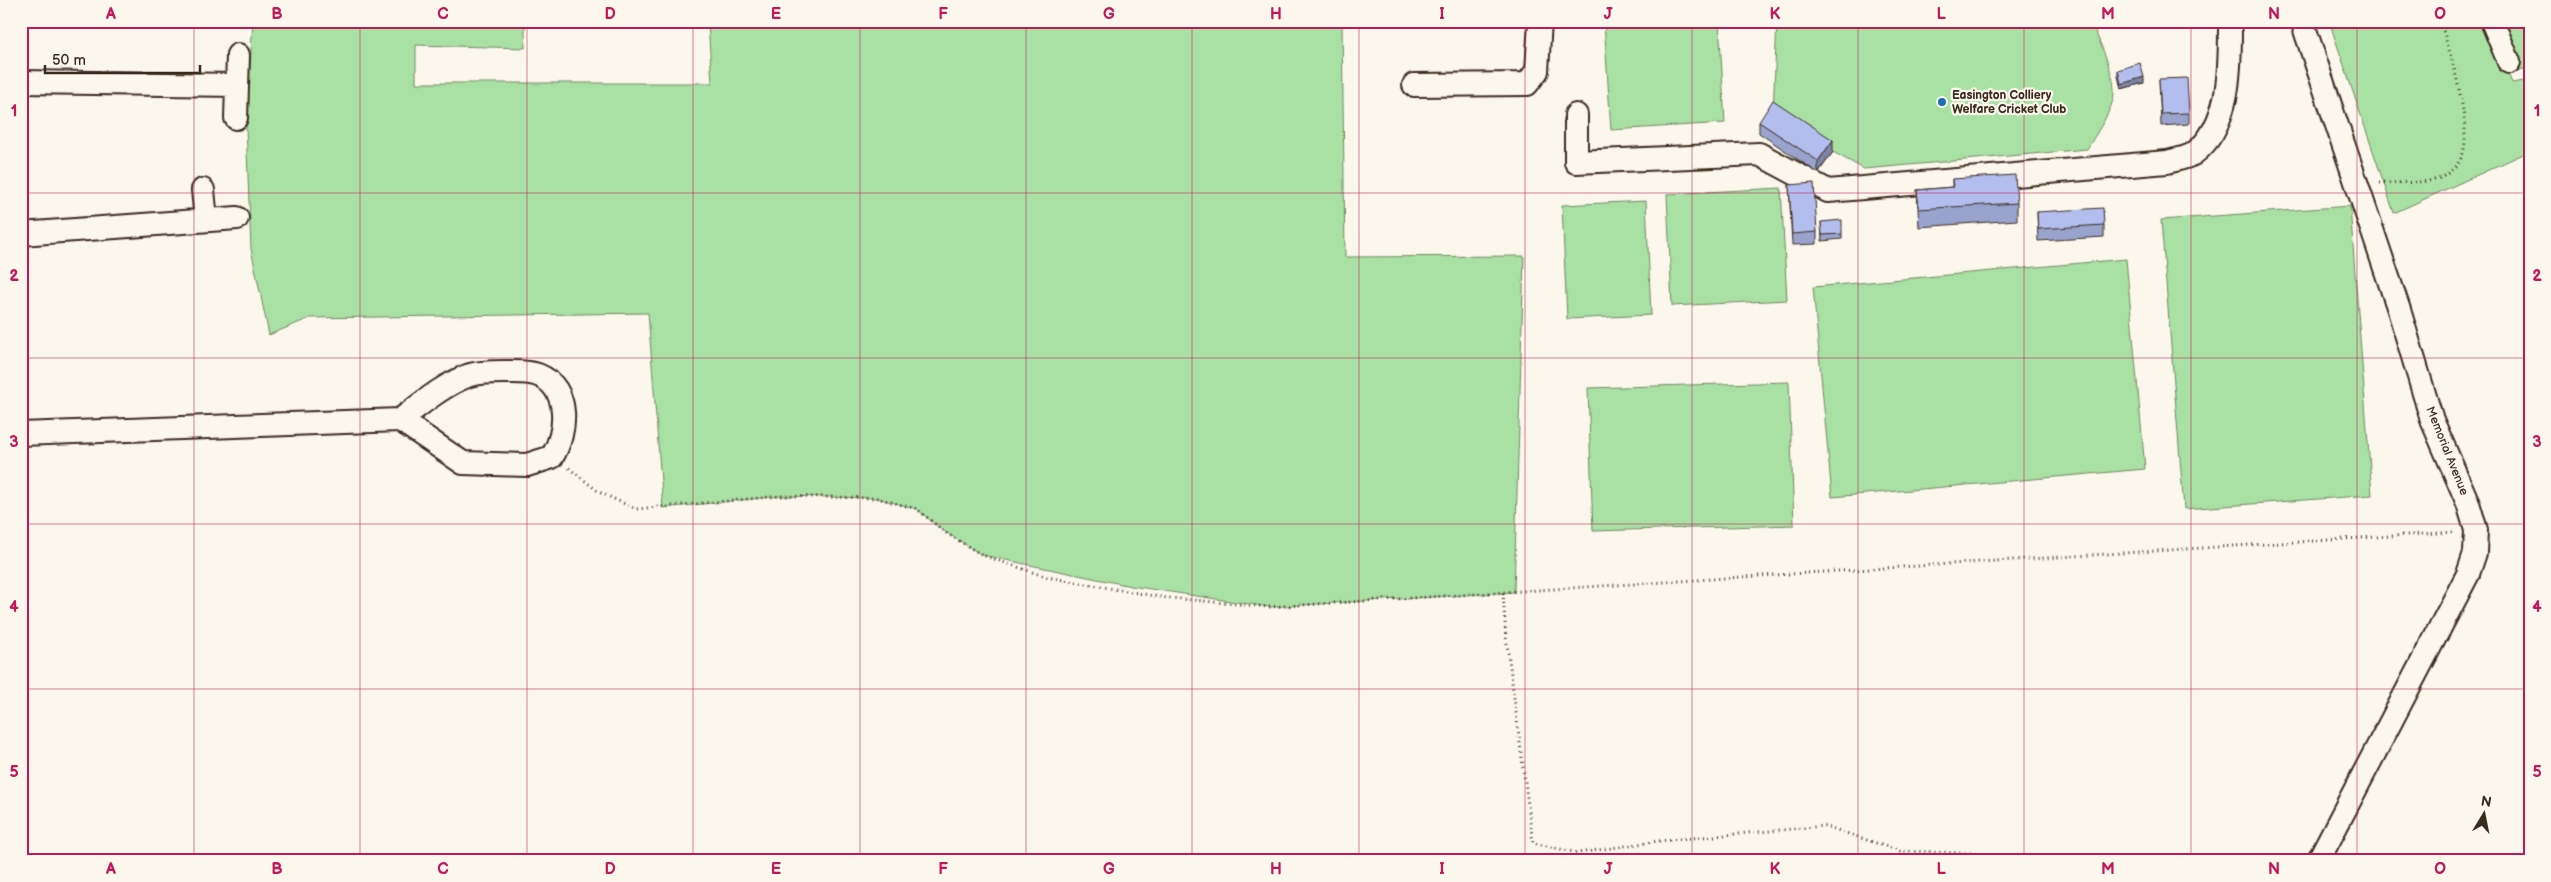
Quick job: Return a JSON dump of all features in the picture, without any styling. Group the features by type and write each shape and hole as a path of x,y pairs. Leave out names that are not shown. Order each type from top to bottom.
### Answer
{"street":[{"path":"1414,85 1528,84 1537,71 1540,21"},
{"path":"1576,115 1576,162 1759,154 1828,191 2168,162 2192,154 2213,132 2225,99 2230,21"},
{"name":"Memorial Avenue","path":"2302,21 2399,310 2432,420 2468,502 2476,530 2475,553 2468,574 2318,861"},
{"path":"2492,21 2509,62"},
{"path":"236,118 238,55"},
{"path":"21,82 238,85"},
{"path":"203,190 206,220"},
{"path":"21,234 238,218"},
{"path":"21,434 400,420 429,397 468,376 497,372 538,374 550,382 559,395 564,412 560,446 552,458 527,465 463,463 400,420"}],"path":[{"path":"2357,184 2438,179 2453,170 2463,155 2465,140 2458,88 2440,21"},
{"path":"554,454 600,492 636,510 781,496 877,498 917,509 946,532 982,555 1047,577 1160,597 1269,607 2476,530"},
{"path":"1503,593 1506,636 1533,843 1578,853 1658,840 1825,826 1900,851 1970,853 2010,861"}],"green space":[{"path":"253,21 525,21 525,48 416,45 416,83 712,83 708,23 1342,21 1345,257 1524,256 1514,592 1269,607 1131,586 982,555 942,530 917,509 877,498 781,496 663,508 648,313 310,318 269,335 251,249 246,127"},
{"path":"1719,21 1725,123 1611,130 1604,22"},
{"name":"Easington Colliery Welfare Cricket Club","path":"1777,21 2091,21 2106,56 2112,76 2114,85 2113,99 2104,122 2087,149 1864,169 1833,152 1773,112"},
{"path":"2329,21 2486,21 2512,83 2530,80 2530,151 2394,213"},
{"path":"2501,21 2530,21 2530,68 2518,70"},
{"path":"1781,188 1787,300 1672,306 1667,194"},
{"path":"1646,201 1651,315 1567,319 1562,205"},
{"path":"2350,206 2372,495 2184,509 2161,220"},
{"path":"2126,259 2145,469 1832,497 1813,287"},
{"path":"1789,382 1794,525 1593,531 1588,388"}],"building":[{"path":"2140,63 2144,77 2121,84 2118,70"},
{"path":"2187,78 2189,113 2161,114 2159,79"},
{"path":"1773,100 1833,140 1818,161 1759,122"},
{"path":"2015,175 2017,203 1919,209 1917,190 1953,187 1952,179"},
{"path":"1814,183 1817,232 1792,234 1789,185"},
{"path":"2103,208 2104,225 2038,229 2037,212"},
{"path":"1842,220 1842,234 1822,235 1821,222"}],"place":[{"name":"Easington Colliery Welfare Cricket Club","path":"1942,102"}]}
